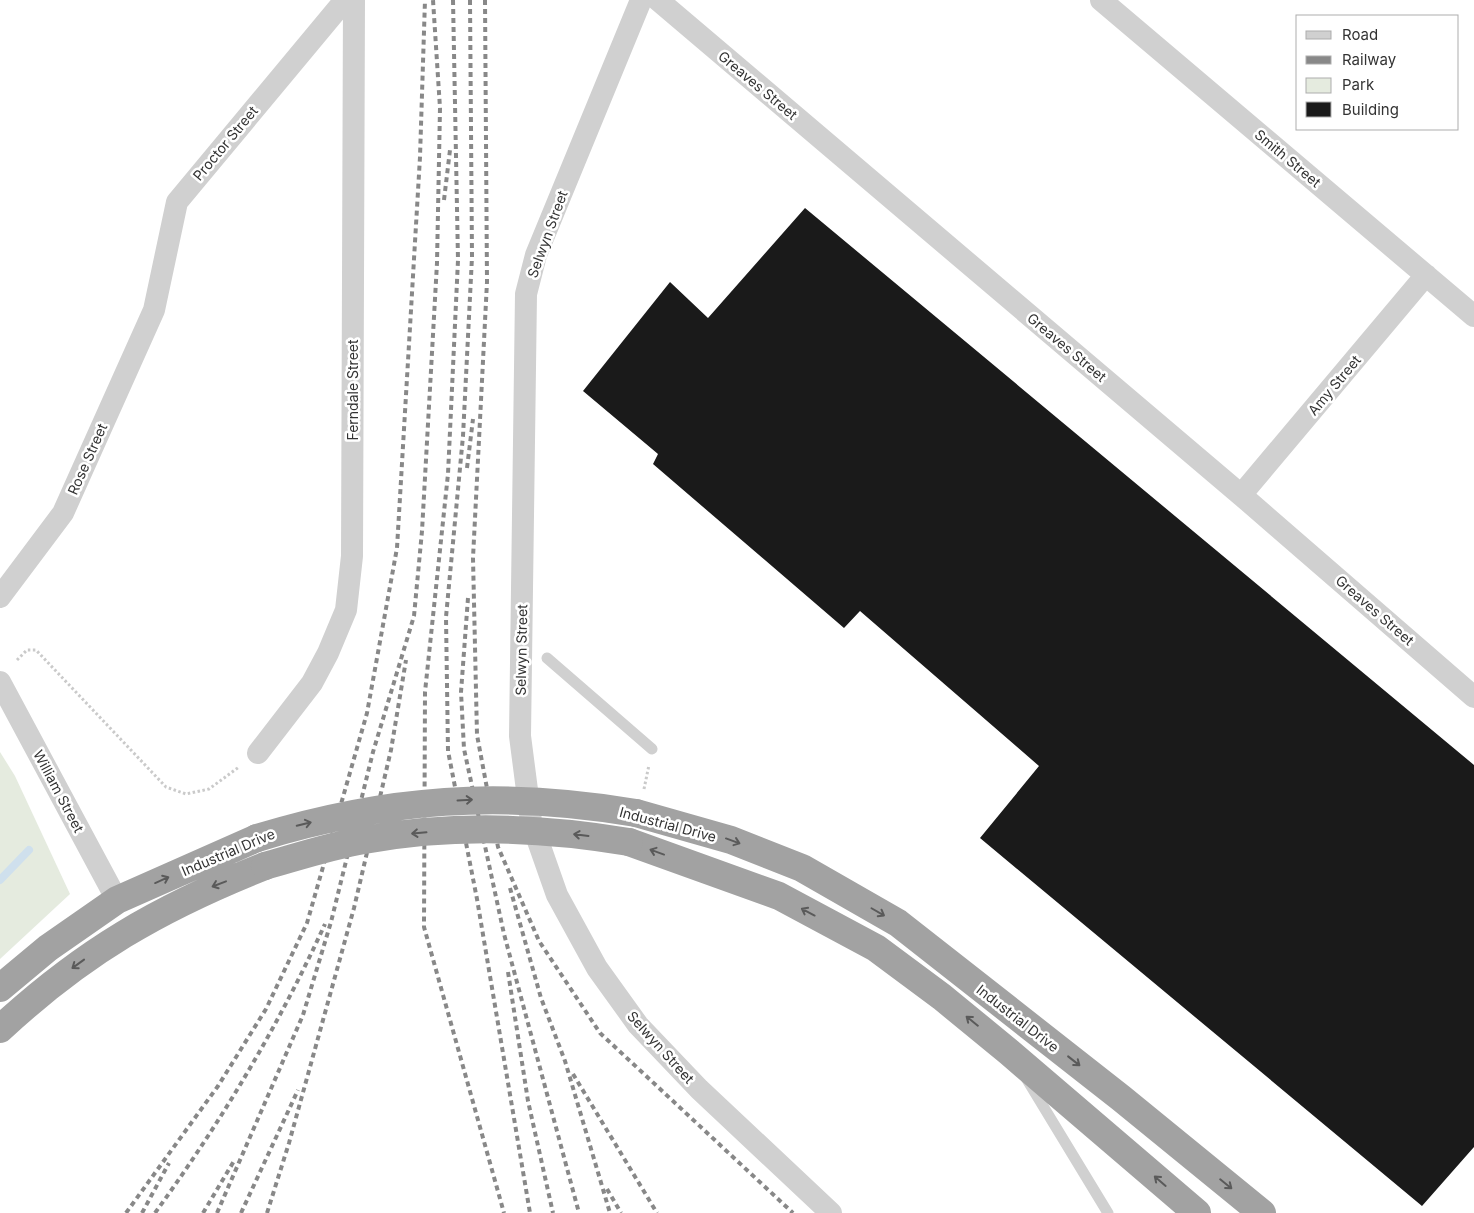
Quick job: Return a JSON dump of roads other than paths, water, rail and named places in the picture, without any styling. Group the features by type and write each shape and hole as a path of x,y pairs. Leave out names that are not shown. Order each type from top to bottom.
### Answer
{"highway":[{"name":"Industrial Drive","path":"0,988 48,948 117,900 258,838 303,824 355,812 451,800 494,798 591,805 640,802 802,868 898,923 1121,1098 1262,1213"},
{"name":"Industrial Drive","path":"0,1029 56,980 131,929 210,888 264,866 364,840 458,830 554,832 629,842 779,896 876,948 942,997 1010,1052 1197,1213"}],"street":[{"name":"Proctor Street","path":"154,310 177,202 345,0"},
{"name":"Ferndale Street","path":"258,753 312,683 328,654 346,610 352,556 354,0"},
{"name":"Selwyn Street","path":"641,0 536,255 526,294 520,736 531,821 557,895 597,968 638,1025 699,1089 831,1213"},
{"name":"Greaves Street","path":"658,0 1241,495 1474,696"},
{"name":"Smith Street","path":"1101,0 1474,316"},
{"name":"Amy Street","path":"1241,495 1426,275"},
{"name":"Rose Street","path":"0,597 63,513 154,310"},
{"name":"William Street","path":"0,682 117,900"}],"lane":[{"path":"547,658 652,749"},
{"path":"1010,1052 1108,1213"}],"waterway":[{"path":"0,880 29,850"}],"railway":[{"path":"126,1213 218,1086 266,1009 307,923 367,713 397,548 420,157 425,0"},
{"path":"217,1213 303,1015 331,922 373,752 414,616 422,531 437,263 440,108 433,0"},
{"path":"453,0 458,260 448,474 425,692 424,927 504,1213"},
{"path":"470,0 472,257 463,436 446,617 448,751 477,899 530,1213"},
{"path":"485,0 487,282 473,558 477,735 498,847 539,941 600,1033 793,1213"},
{"path":"444,200 450,150"},
{"path":"467,468 473,419"},
{"path":"468,598 461,692 464,749 504,934 579,1213"},
{"path":"267,1213 289,1143 354,908 391,750 406,660"},
{"path":"510,888 541,998 565,1061 610,1213"},
{"path":"155,1213 203,1144 247,1073 288,1000 325,924"},
{"path":"508,972 528,1101 553,1213"},
{"path":"573,1074 657,1213"},
{"path":"241,1213 298,1090"},
{"path":"203,1213 234,1161"},
{"path":"142,1213 169,1163"},
{"path":"607,1189 621,1213"}]}
